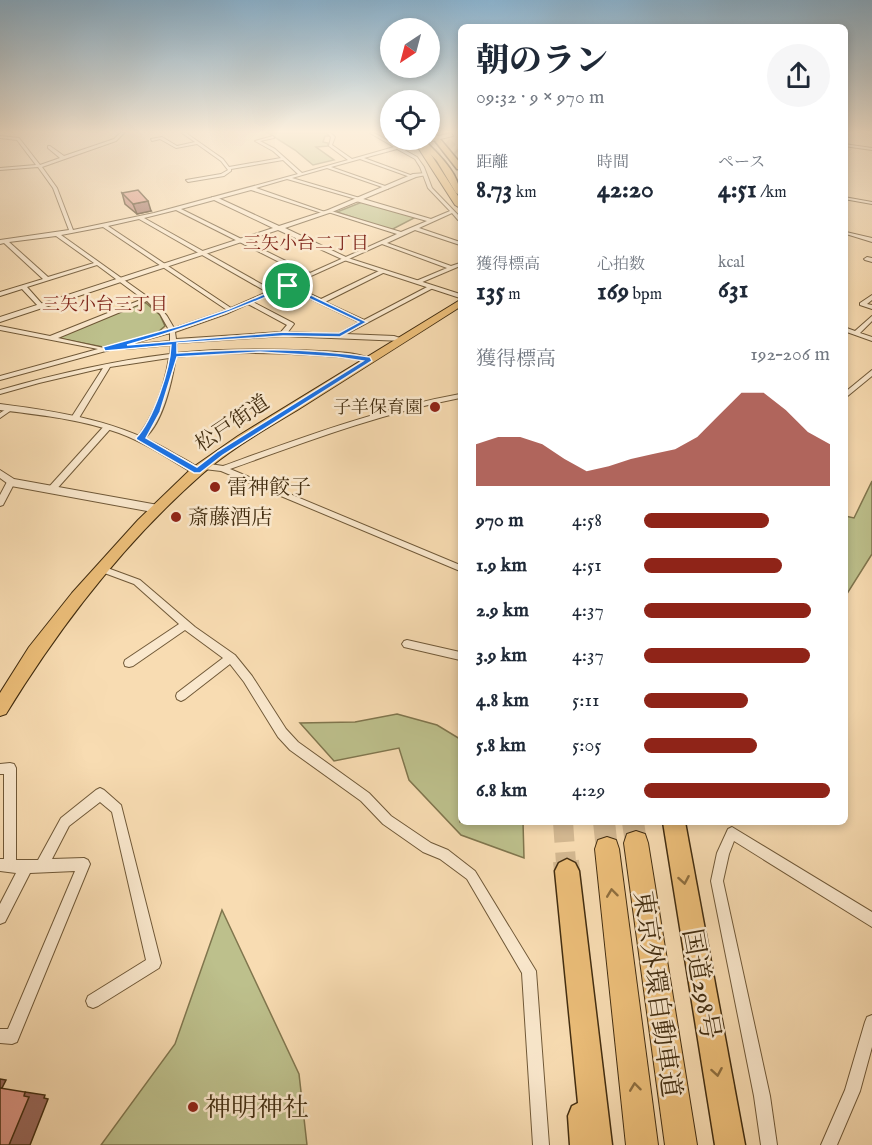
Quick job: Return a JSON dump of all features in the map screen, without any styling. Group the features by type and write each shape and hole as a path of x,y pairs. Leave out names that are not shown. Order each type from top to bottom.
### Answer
{"highway":[{"path":"449,186 458,202"},
{"name":"国道298号","path":"675,825 730,1145"},
{"name":"東京外環自動車道","path":"636,843 681,1145"},
{"name":"東京外環自動車道","path":"607,849 642,1145"},
{"path":"567,871 597,1145"},
{"path":"571,909 570,975 585,1145"}],"main road":[{"name":"松戸街道","path":"0,708 57,621 158,508 200,468 458,304"}],"street":[{"path":"53,186 72,231"},
{"path":"3,241 103,225 256,186"},
{"path":"314,186 430,220"},
{"path":"382,186 386,188"},
{"path":"0,320 327,212 390,186"},
{"path":"429,186 458,217"},
{"path":"251,188 402,234"},
{"path":"214,198 346,259 458,295"},
{"path":"848,199 872,203"},
{"path":"176,208 310,275"},
{"path":"0,378 172,330 231,310 451,212"},
{"path":"139,217 272,292"},
{"path":"103,225 231,310"},
{"path":"415,228 458,243"},
{"path":"848,233 872,240"},
{"path":"57,234 148,299 161,312 172,330 174,355 157,412 146,434 140,438"},
{"path":"3,241 47,279"},
{"path":"382,243 452,268"},
{"path":"0,294 99,263"},
{"path":"418,282 458,265"},
{"path":"320,302 383,271"},
{"path":"288,286 363,322"},
{"path":"23,287 41,306"},
{"path":"340,335 432,287"},
{"path":"872,297 862,303 872,307"},
{"path":"51,338 148,299"},
{"path":"250,303 291,324 283,334"},
{"path":"856,333 872,318"},
{"path":"0,328 105,349 283,334 340,335 401,340"},
{"path":"848,330 872,339"},
{"path":"0,392 108,365 174,355 260,350 337,354 370,360"},
{"path":"75,418 108,365"},
{"path":"848,393 872,372"},
{"path":"223,469 376,414 458,396"},
{"path":"0,407 75,418 140,438 200,468 223,469 458,567"},
{"path":"0,416 11,408"},
{"path":"51,490 108,427"},
{"path":"0,473 11,482 158,508"},
{"path":"0,502 11,482"},
{"path":"102,569 137,582 186,624 231,658 248,679 282,733 294,746 365,797 387,820 427,848 444,854 471,875 526,962 529,971 541,1145"},
{"path":"129,663 186,624"},
{"path":"407,644 458,656"},
{"path":"181,696 231,658"},
{"path":"0,769 10,768 5,865 41,867 84,864 12,1037 0,1036"},
{"path":"41,867 65,822 100,794 117,809 153,963 93,1001"},
{"path":"769,1145 762,1096 717,881 723,853 732,833 872,920"},
{"path":"0,917 26,867"},
{"path":"829,1145 852,1091 872,1022"}],"green space":[{"path":"362,202 416,217 391,230 337,212"},
{"path":"146,303 160,315 165,326 158,332 103,347 57,338"},
{"path":"872,481 872,554 848,592 848,517 854,518"},
{"path":"397,714 437,725 458,738 458,825 523,825 524,858 461,835 409,780 399,748 334,761 300,723 355,722"},
{"path":"222,910 299,1074 307,1145 101,1145 175,1044"}],"building":[{"path":"138,190 148,201 133,204 122,193"},
{"path":"0,1088 25,1092 24,1096 29,1097 9,1145 0,1145"}],"tunnel":[{"path":"563,825 566,863"},
{"path":"604,825 607,849"},
{"path":"633,825 636,843"},
{"path":"566,861 567,871"}],"place":[{"name":"子羊保育園","path":"435,407"},
{"name":"雷神餃子","path":"215,487"},
{"name":"斎藤酒店","path":"176,517"},
{"name":"神明神社","path":"193,1107"}],"district":[{"name":"三矢小台二丁目","path":"306,243"},
{"name":"三矢小台三丁目","path":"105,304"}],"route":[{"path":"288,286 182,328 105,349 174,343 174,355 157,412 146,434 140,438 197,471 220,453 370,360 337,354 260,350 174,355 174,343 174,341 283,334 340,335 363,322 288,286"}]}
